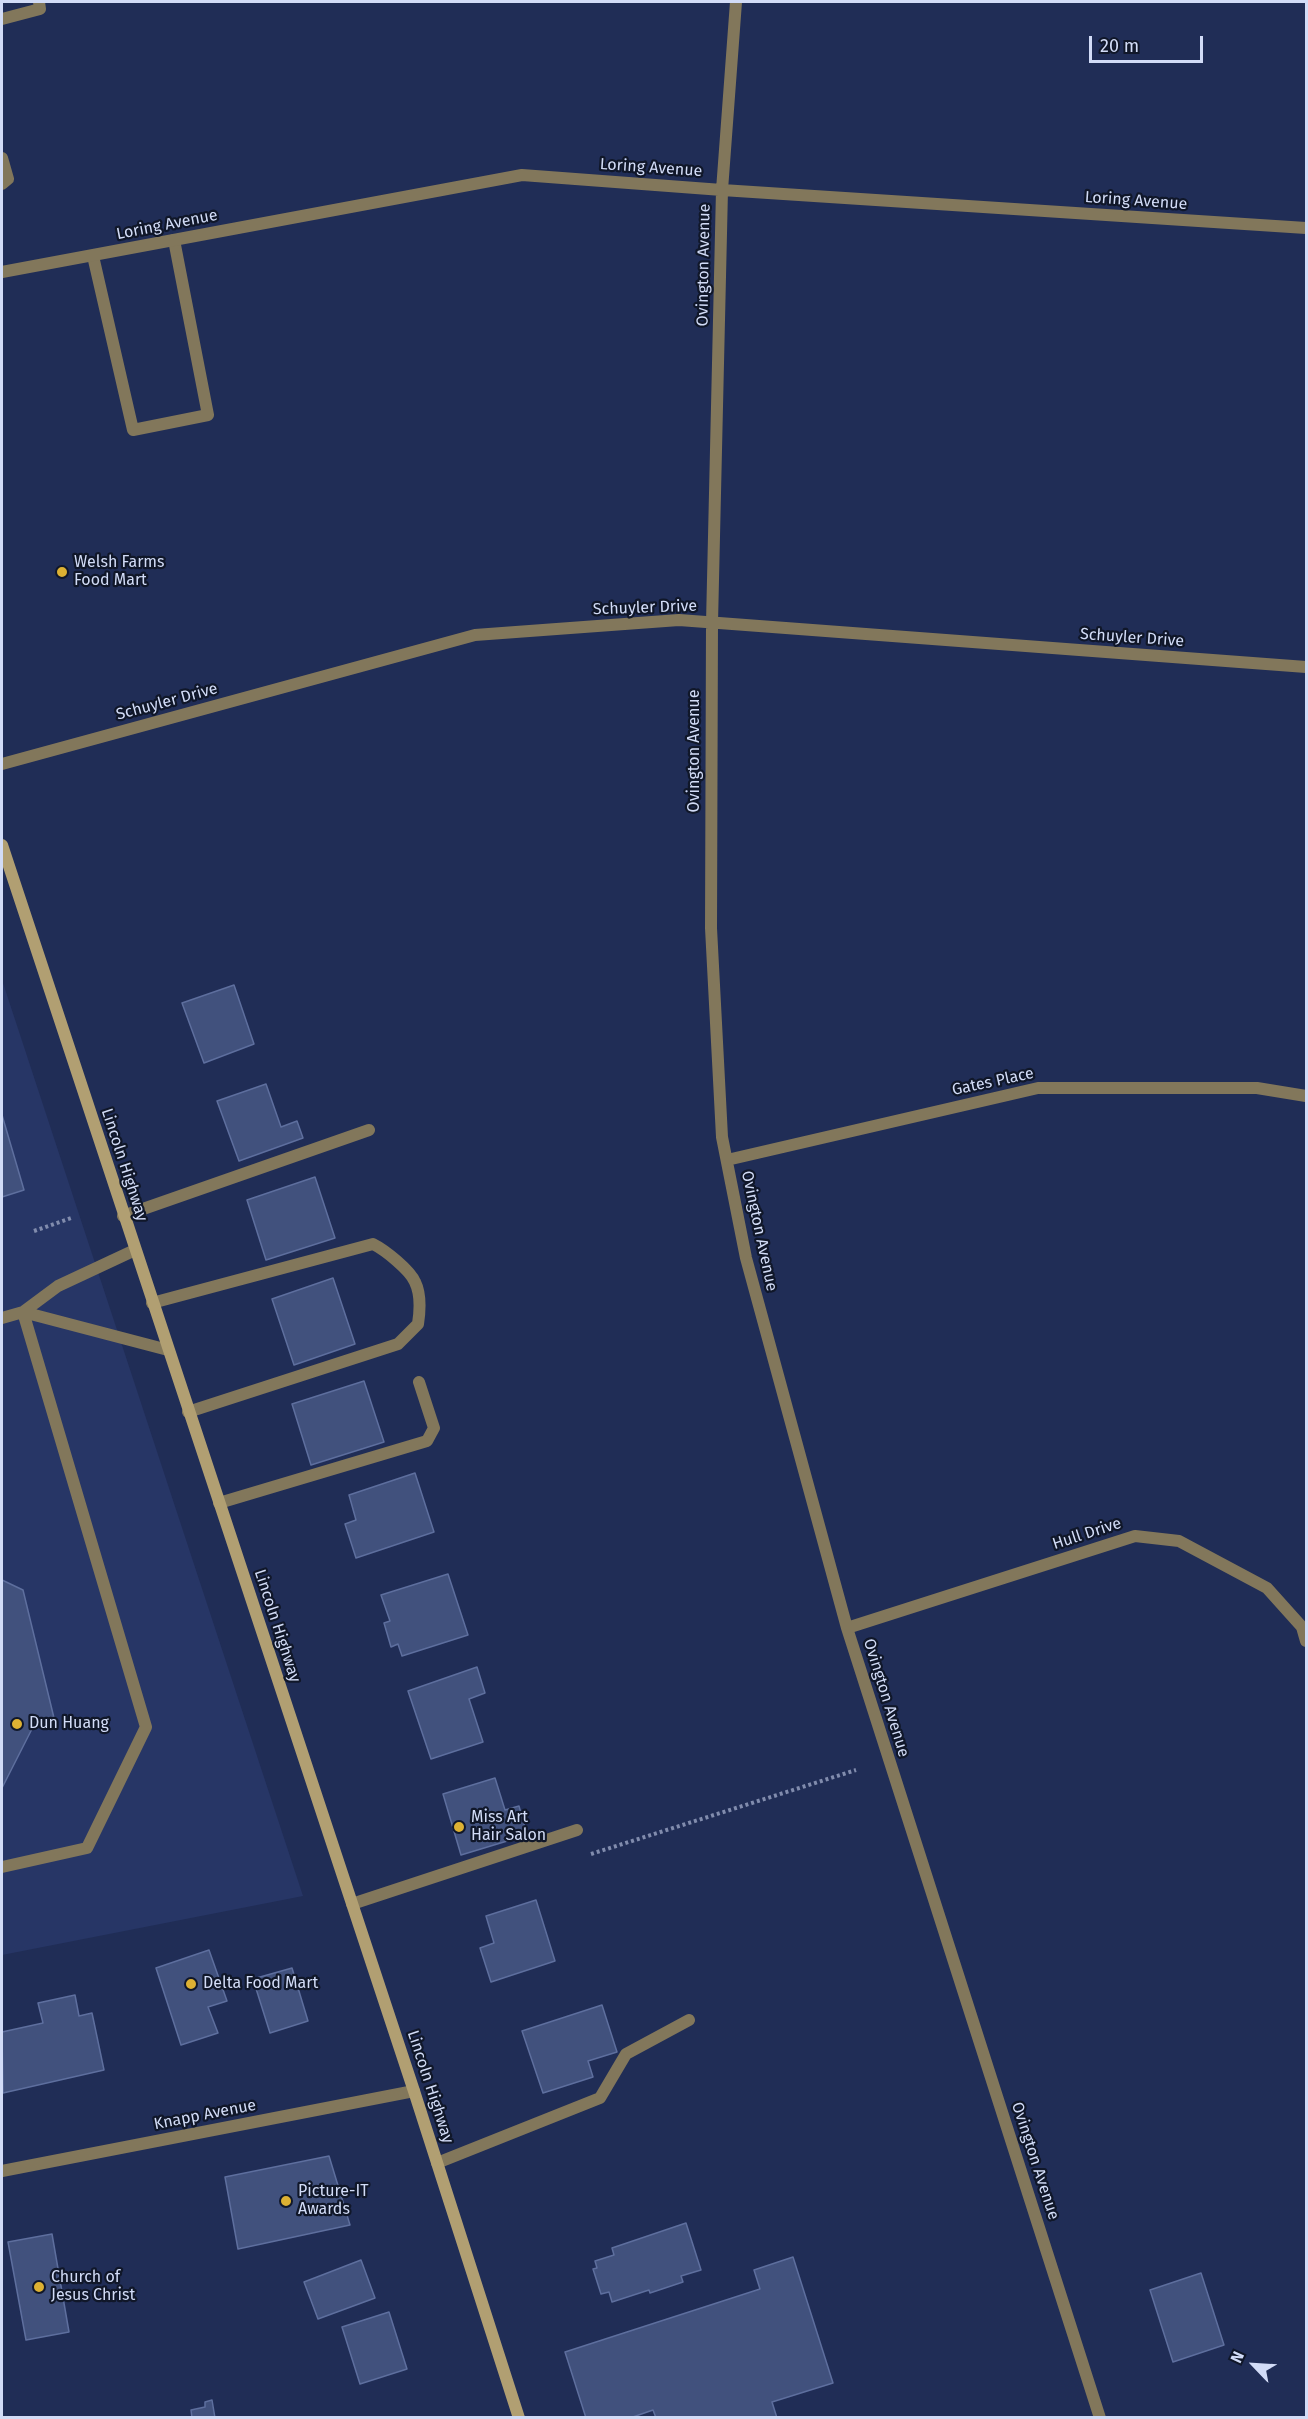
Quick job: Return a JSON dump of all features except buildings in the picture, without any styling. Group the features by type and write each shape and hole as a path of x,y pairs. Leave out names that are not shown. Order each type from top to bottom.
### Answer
{"main road":[{"name":"Lincoln Highway","path":"2,845 414,2091 519,2418"}],"street":[{"path":"2,19 40,9 39,2"},
{"name":"Ovington Avenue","path":"736,2 722,190 712,623 711,928 722,1137 746,1258 847,1628 1100,2418"},
{"path":"2,158 8,178 2,184"},
{"name":"Loring Avenue","path":"2,272 522,175 1306,228"},
{"path":"93,256 133,430 208,415 174,240"},
{"name":"Schuyler Drive","path":"2,764 475,635 679,620 1306,667"},
{"name":"Gates Place","path":"727,1160 1038,1088 1257,1088 1306,1095"},
{"path":"123,1216 369,1130"},
{"path":"152,1303 373,1244 386,1250 415,1281 420,1306 418,1324 398,1344 188,1412"},
{"path":"2,1317 23,1312 58,1286 135,1250"},
{"path":"23,1312 168,1350"},
{"path":"2,1867 87,1848 146,1727 23,1312"},
{"path":"219,1503 427,1441 434,1428 419,1382"},
{"name":"Hull Drive","path":"847,1628 1135,1536 1179,1541 1267,1588 1302,1627 1306,1641"},
{"path":"352,1904 577,1830"},
{"path":"437,2163 600,2098 626,2054 689,2020"},
{"name":"Knapp Avenue","path":"2,2171 414,2091"}],"path":[{"path":"34,1231 71,1218"},
{"path":"585,1856 856,1770"}],"shaded area":[{"path":"2,980 303,1896 2,1955"}],"place":[{"name":"Welsh Farms Food Mart","path":"62,572"},
{"name":"Dun Huang","path":"17,1724"},
{"name":"Miss Art Hair Salon","path":"459,1827"},
{"name":"Delta Food Mart","path":"191,1984"},
{"name":"Picture-IT Awards","path":"286,2201"},
{"name":"Church of Jesus Christ","path":"39,2287"}]}
